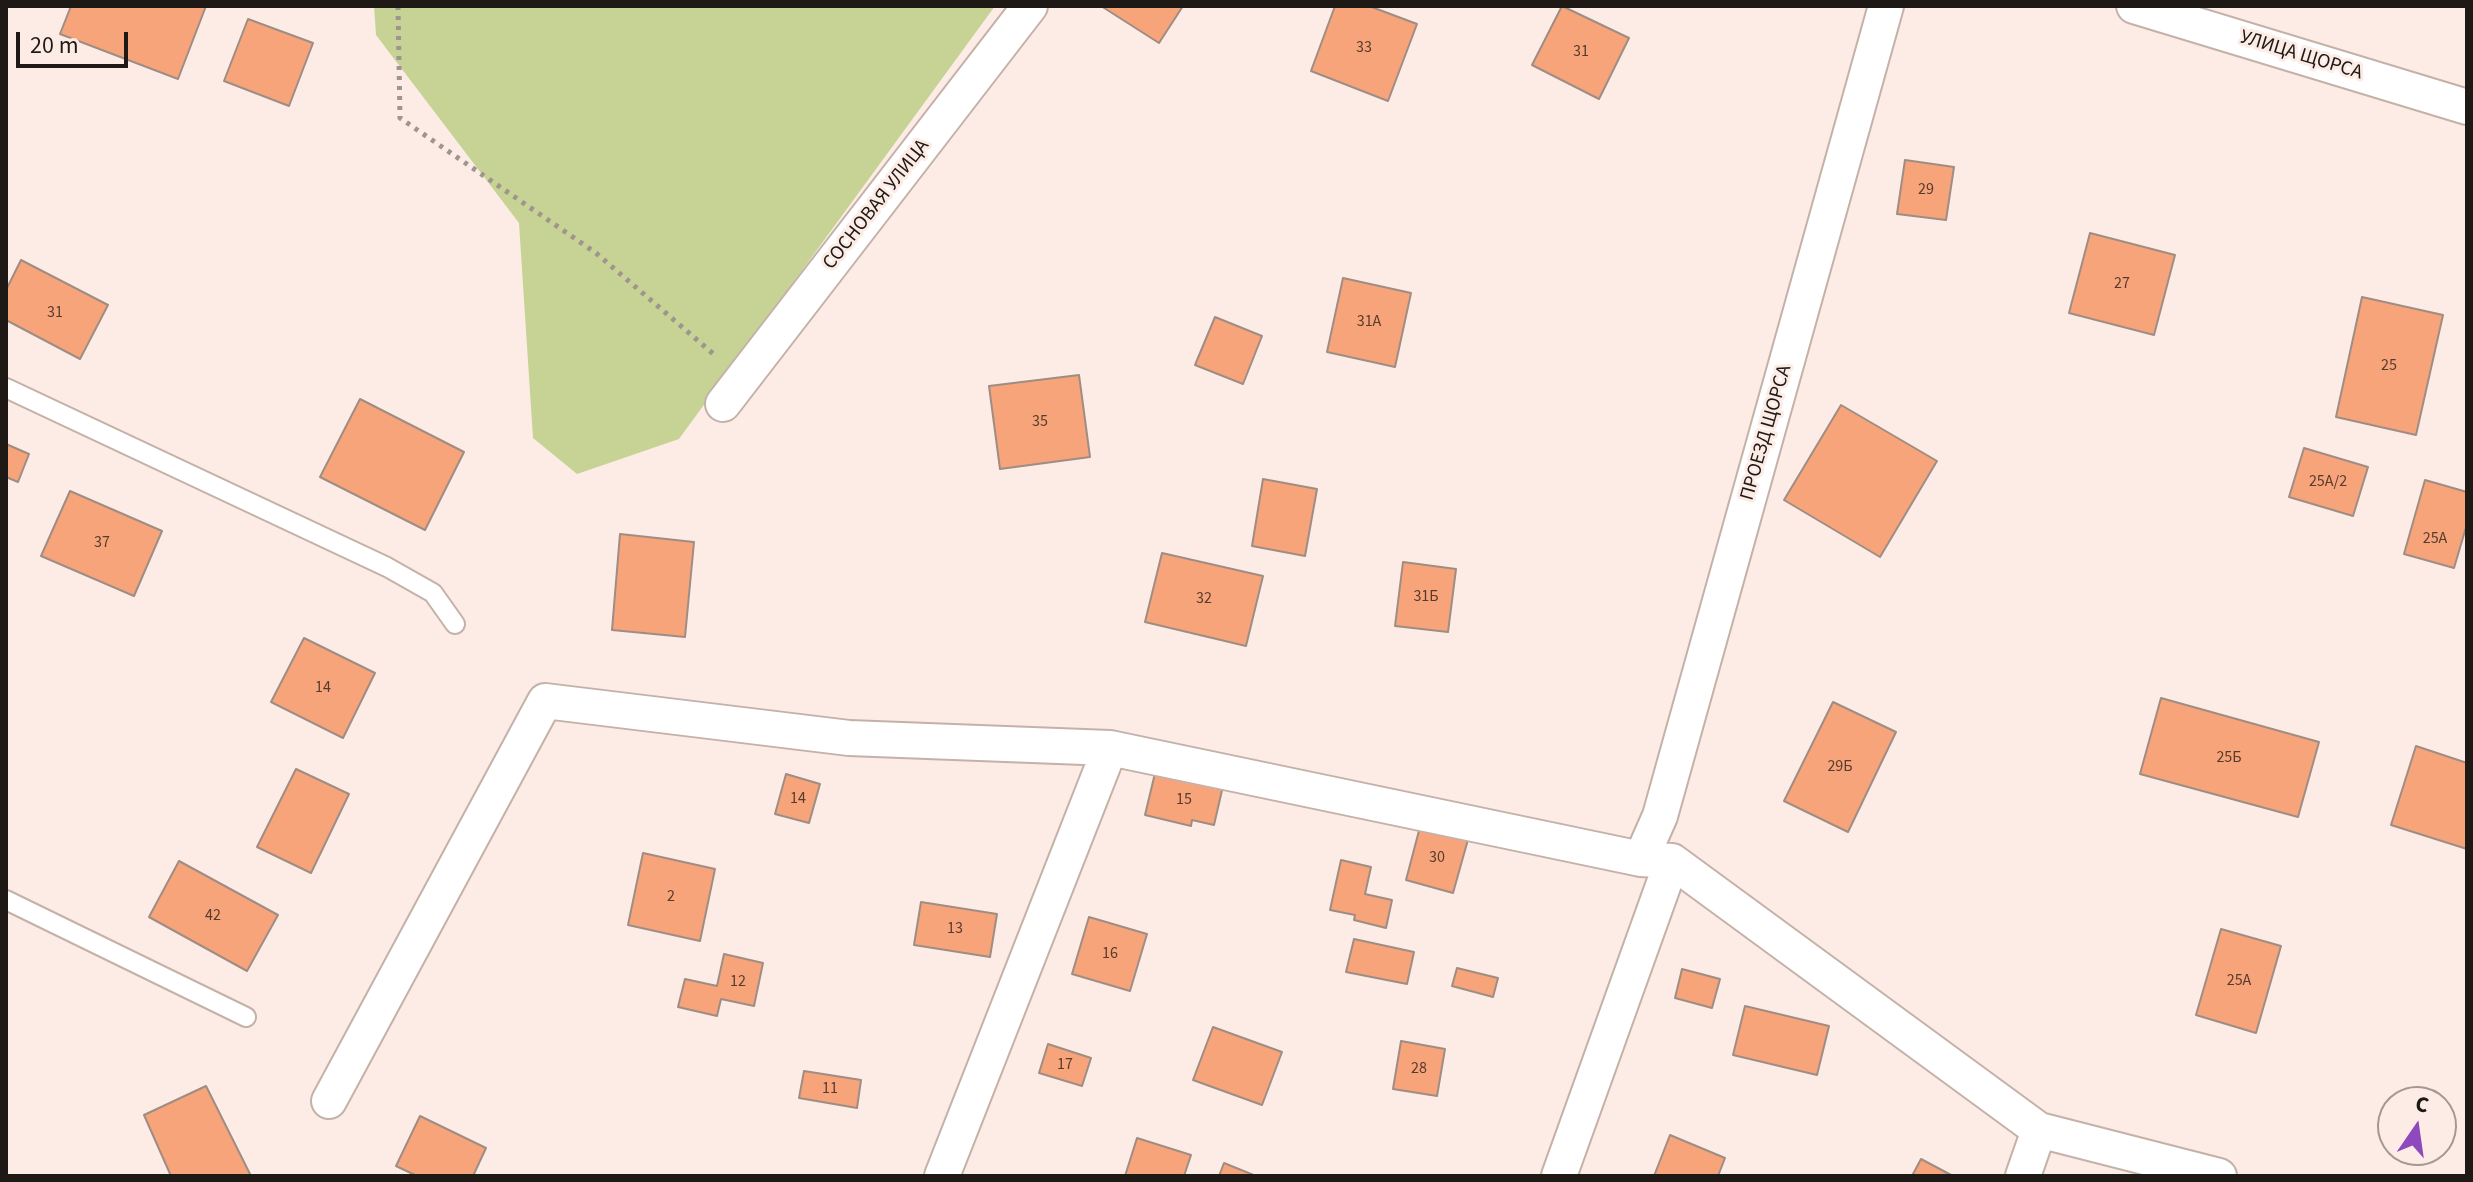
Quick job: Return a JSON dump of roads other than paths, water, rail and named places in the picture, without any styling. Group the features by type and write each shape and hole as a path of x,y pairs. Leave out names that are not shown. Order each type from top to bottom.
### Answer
{"street":[{"name":"СОСНОВАЯ УЛИЦА","path":"733,392 1030,6"},
{"name":"ПРОЕЗД ЩОРСА","path":"1559,1176 1656,860 1660,816 1886,6"},
{"name":"УЛИЦА ЩОРСА","path":"2134,6 2467,107"},
{"path":"329,1101 545,701 849,738 1110,748 1656,860 2039,1130 2219,1176"},
{"path":"942,1176 1110,748"},
{"path":"2023,1176 2039,1130"}],"lane":[{"path":"6,388 387,567 433,593 455,624"},
{"path":"6,900 246,1017"}]}
